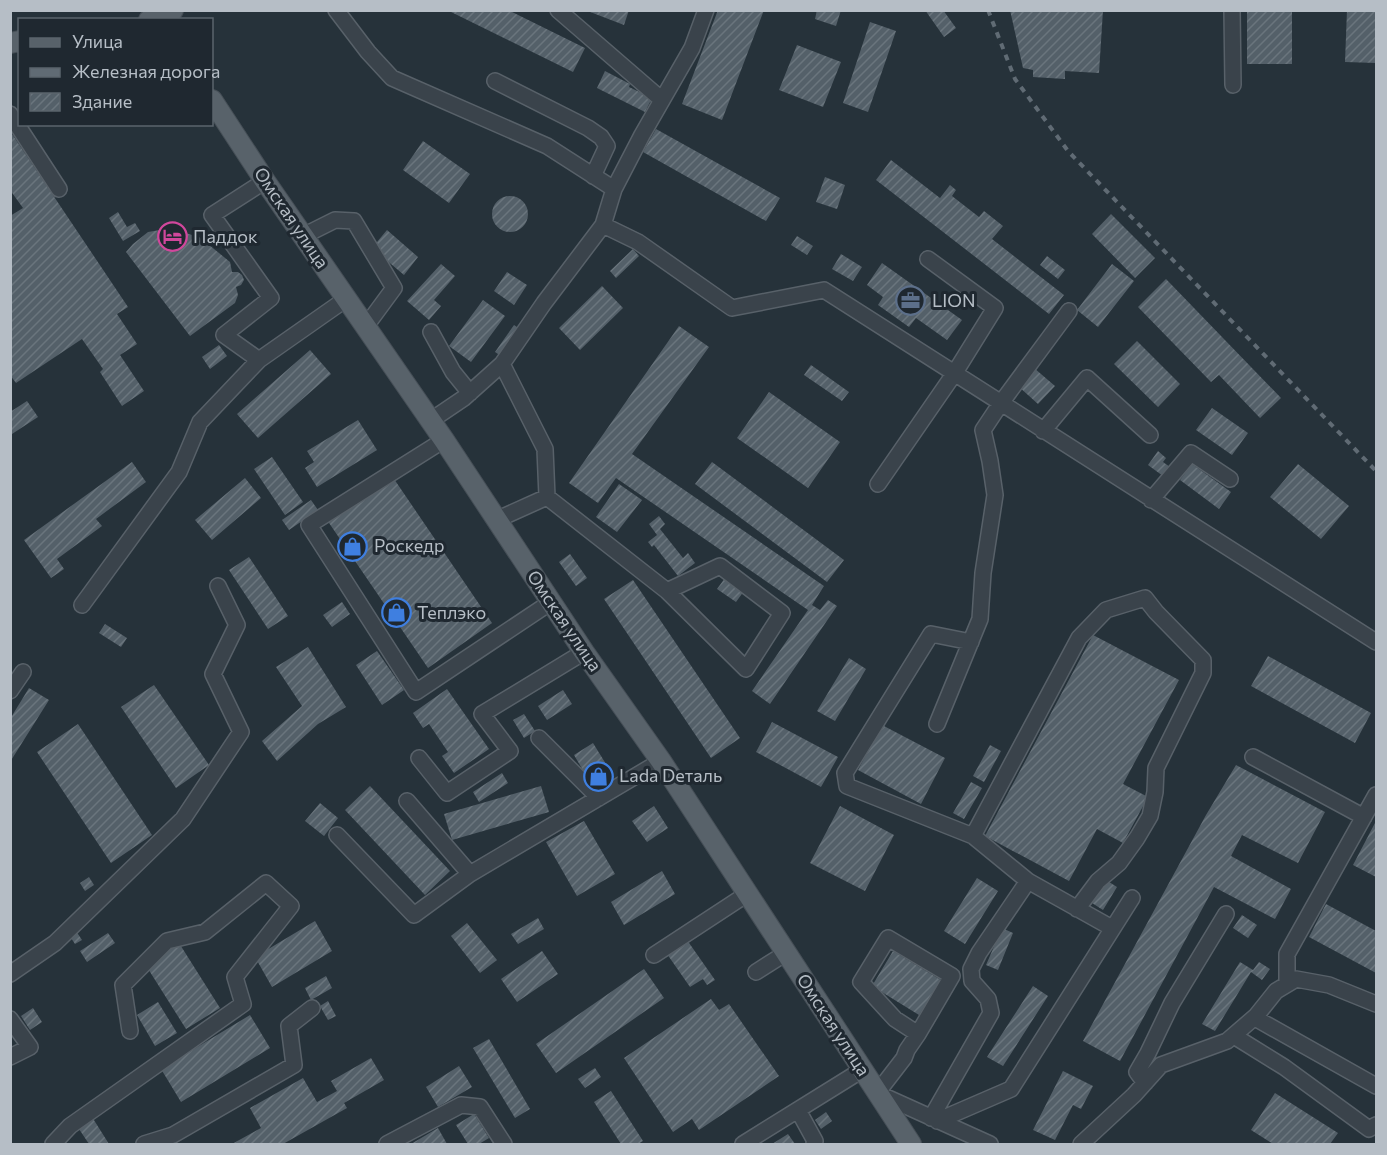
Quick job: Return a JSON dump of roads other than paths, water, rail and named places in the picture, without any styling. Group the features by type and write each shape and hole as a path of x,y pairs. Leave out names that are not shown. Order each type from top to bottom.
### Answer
{"main road":[{"name":"Омская улица","path":"213,102 265,181 444,440 584,651 661,761 910,1144"}],"street":[{"path":"336,10 368,52 392,78 547,146 614,189"},
{"path":"558,10 662,100"},
{"path":"430,421 470,393 502,364 544,303 603,225 614,189 692,48 706,10"},
{"path":"1232,10 1233,85"},
{"path":"495,81 588,128 601,137 607,146 593,176"},
{"path":"10,114 59,189"},
{"path":"259,360 224,335 271,298 213,215 265,181"},
{"path":"303,236 335,220 354,221 394,288 366,326"},
{"path":"603,225 638,242 732,309 824,290 1377,642"},
{"path":"878,484 954,374 995,308 928,260"},
{"path":"82,605 179,472 200,422 259,360 346,299"},
{"path":"937,724 980,620 983,573 995,495 983,430 1069,311"},
{"path":"431,332 453,372 470,393"},
{"path":"502,364 545,449 547,497 667,591 747,669 783,613 720,566 667,591"},
{"path":"1043,431 1087,378 1150,435"},
{"path":"444,440 309,525 416,692 551,602"},
{"path":"1151,500 1191,453 1230,479"},
{"path":"496,520 547,497"},
{"path":"10,974 55,943 183,819 241,732 213,674 237,625 218,586"},
{"path":"974,836 1079,638 1106,610 1145,598 1203,660 1203,673 1156,768 1155,792 1150,816 1119,863 1098,881 1077,909"},
{"path":"971,642 931,634 845,773 847,786 974,836 1028,881 1113,928"},
{"path":"418,758 447,793 510,752 482,714 584,651"},
{"path":"10,691 23,672"},
{"path":"539,738 599,798"},
{"path":"1253,757 1364,817"},
{"path":"337,835 414,915 470,874 661,761"},
{"path":"1287,984 1287,954 1377,795"},
{"path":"407,801 470,874"},
{"path":"934,1119 991,1013 988,999 972,981 971,969 979,953 1028,881"},
{"path":"53,1144 70,1126 243,1004 235,977 291,906 266,883 206,932 167,941 123,985 130,1031"},
{"path":"654,955 747,894"},
{"path":"934,1119 1011,1089 1132,898"},
{"path":"1145,1083 1137,1072 1172,1003 1226,914"},
{"path":"918,1034 895,1018 861,982 888,938 952,976 904,1058 877,1093 990,1144"},
{"path":"756,972 786,953"},
{"path":"1081,1144 1134,1095 1161,1065 1227,1041 1255,1018 1276,991 1296,979 1329,985 1377,1004"},
{"path":"144,1144 173,1135 294,1065 289,1026 312,1008"},
{"path":"1255,1018 1377,1086"},
{"path":"10,1019 30,1047 10,1057"},
{"path":"1234,1036 1284,1067 1369,1129 1377,1125"},
{"path":"743,1144 862,1070"},
{"path":"387,1144 461,1105 480,1107 504,1144"},
{"path":"798,1110 815,1141 814,1144"}],"railway":[{"path":"988,10 1015,79 1068,151 1376,471"}],"place":[{"name":"Паддок","path":"172,237"},
{"name":"LION","path":"911,301"},
{"name":"Роскедр","path":"353,546"},
{"name":"Теплэко","path":"396,613"},
{"name":"Lada Dеталь","path":"598,776"}]}
